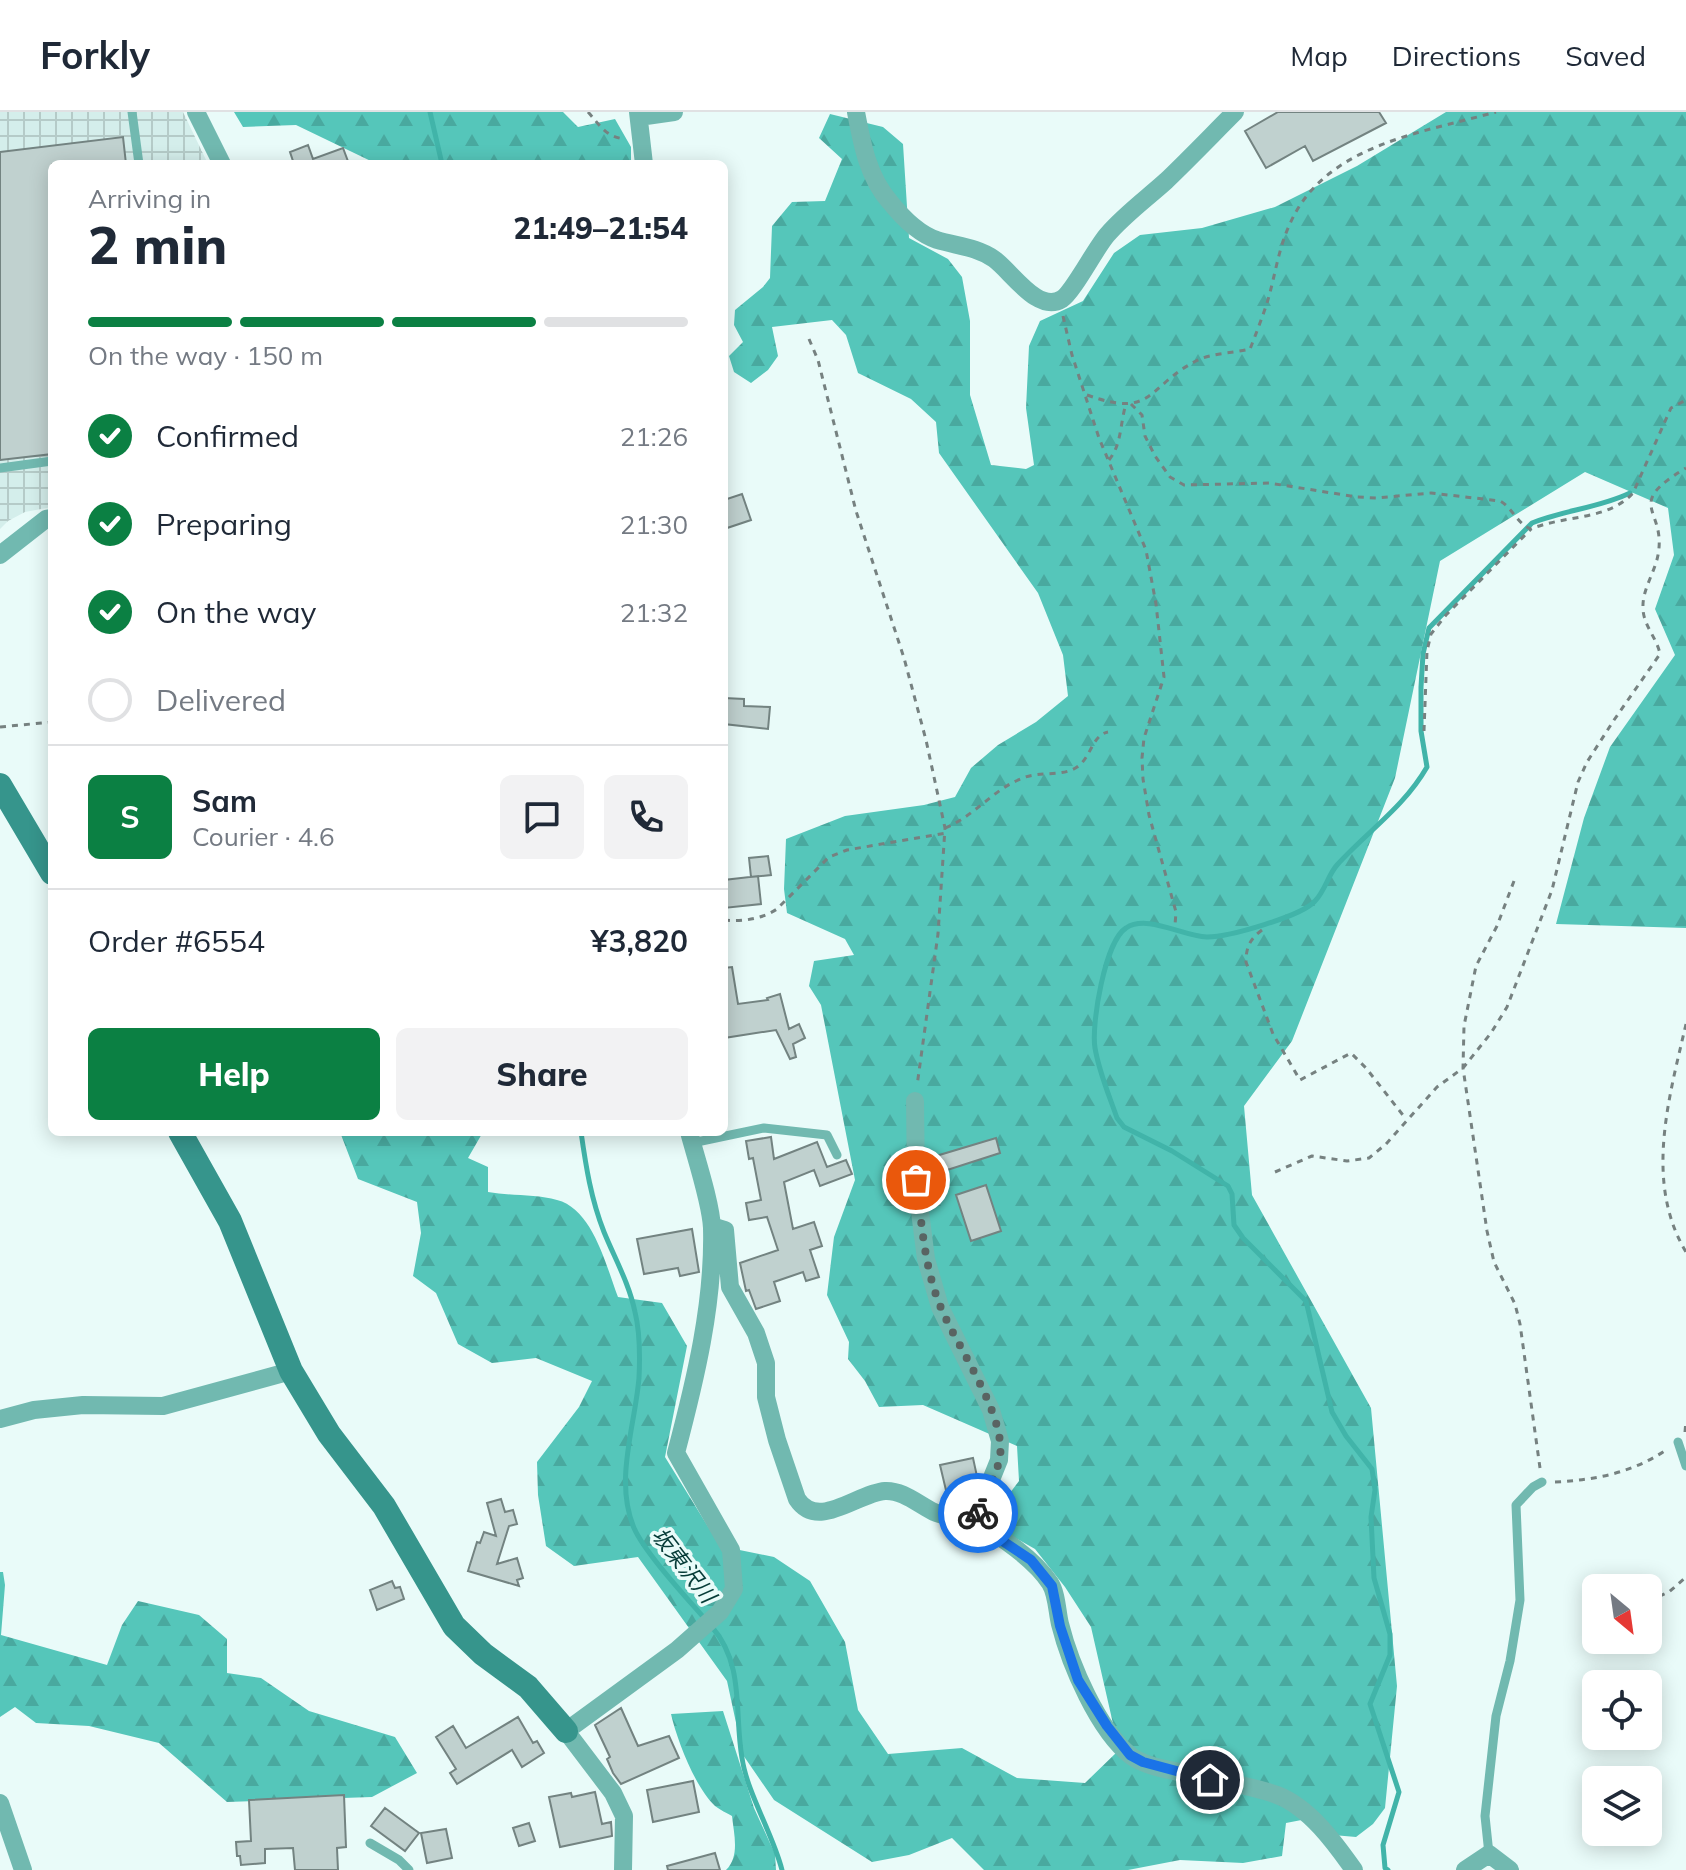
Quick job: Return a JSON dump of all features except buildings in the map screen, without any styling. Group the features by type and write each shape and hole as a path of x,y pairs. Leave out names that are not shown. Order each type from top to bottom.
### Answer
{"street":[{"path":"196,112 220,160"},
{"path":"644,160 638,114 674,112"},
{"path":"856,112 862,146 878,185 911,225 933,239 983,251 1006,268 1032,296 1045,303 1061,300 1072,289 1109,233 1235,112"},
{"path":"0,555 48,519"},
{"path":"0,785 48,866"},
{"path":"915,1101 916,1180 926,1259 940,1307 991,1410 1000,1441 999,1460 974,1522"},
{"path":"182,1136 230,1221 291,1371 329,1434 384,1506 454,1626 483,1654 528,1687 613,1793 624,1816 623,1870"},
{"path":"566,1731 677,1650 720,1612 734,1589 731,1550 676,1453 691,1394 707,1304 712,1226 690,1138"},
{"path":"712,1226 725,1230 730,1287 756,1333 766,1363 766,1397 777,1440 802,1507 809,1512 824,1511 885,1491 905,1496 937,1513 974,1522 1031,1560 1052,1586 1060,1626 1078,1680 1130,1755 1153,1765 1281,1796 1321,1828 1354,1870"},
{"path":"0,1419 34,1410 83,1405 163,1406 291,1371"},
{"path":"0,1803 23,1870"},
{"path":"1465,1870 1489,1854 1510,1870"}],"lane":[{"path":"132,112 138,160"},
{"path":"0,468 48,462"},
{"path":"728,1133 764,1128 827,1135 837,1155"},
{"path":"1678,1442 1686,1466"},
{"path":"1489,1854 1485,1816 1496,1716 1510,1661 1520,1600 1516,1505 1542,1482"},
{"path":"370,1843 399,1860 409,1870"}],"path":[{"path":"588,112 612,137 641,138"},
{"path":"1085,394 1113,404 1129,404 1150,396 1199,359 1250,349 1289,226 1307,192 1328,173 1377,146 1496,112"},
{"path":"1061,300 1068,339 1108,462 1146,550 1156,604 1164,677 1151,711 1142,758 1149,815 1176,912 1175,925"},
{"path":"809,339 818,360 856,511 904,658 946,831 938,934 915,1101"},
{"path":"1424,731 1427,651 1436,626 1531,529 1607,510 1628,499 1671,408 1686,400"},
{"path":"1108,462 1119,444 1120,423 1129,404"},
{"path":"1129,404 1142,415 1145,436 1155,456 1170,477 1184,485 1258,482 1357,497 1431,493 1500,501 1507,504 1523,526 1531,529"},
{"path":"1275,1172 1312,1156 1347,1161 1369,1158 1386,1144 1437,1087 1463,1068 1507,1007 1552,890 1578,782 1587,762 1660,654 1643,607 1661,538 1651,515 1651,499 1665,481 1686,468"},
{"path":"0,727 48,722"},
{"path":"728,920 769,914 777,909 829,857 847,850 946,831 1022,778 1073,770 1085,761 1097,737 1108,732"},
{"path":"1514,881 1497,926 1476,966 1464,1026 1463,1068 1487,1231 1494,1262 1515,1304 1520,1324 1542,1482 1597,1478 1634,1468 1684,1437 1686,1420"},
{"path":"1262,930 1246,949 1246,962 1273,1034 1300,1080 1351,1053 1406,1119"},
{"path":"1686,1024 1663,1129 1664,1192 1674,1228 1686,1252"},
{"path":"1662,1595 1686,1577"}],"shaded area":[{"path":"0,112 183,112 206,160 48,160 48,508 25,512 0,529"}],"green space":[{"path":"234,112 563,112 578,127 615,119 631,147 631,160 369,160 296,125 243,127"},
{"path":"1446,112 1686,112 1686,928 1556,924 1584,818 1610,747 1675,655 1655,609 1674,555 1668,508 1585,472 1440,561 1395,778 1292,1041 1244,1106 1252,1195 1371,1408 1397,1686 1385,1808 1373,1824 1356,1837 1333,1835 1317,1817 1286,1823 1282,1856 1243,1863 1180,1860 1128,1870 984,1870 952,1838 909,1855 872,1862 774,1800 743,1755 727,1681 638,1557 574,1566 546,1546 538,1495 537,1462 579,1407 592,1381 536,1358 492,1363 458,1344 436,1293 413,1276 421,1233 417,1202 358,1179 342,1136 481,1136 468,1158 488,1167 488,1192 549,1198 569,1205 589,1226 618,1297 662,1303 687,1346 665,1457 720,1546 774,1557 810,1581 845,1642 858,1710 888,1754 962,1748 1017,1778 1085,1783 1119,1750 1091,1627 1035,1549 1010,1535 1001,1505 1019,1481 1017,1446 923,1405 879,1407 848,1359 849,1342 827,1295 834,1237 855,1180 821,1005 809,986 814,961 854,955 845,939 787,913 784,889 786,839 845,816 924,805 955,797 971,768 1068,696 1063,655 1038,593 939,453 936,422 911,399 858,373 846,335 832,320 772,327 778,356 768,370 751,383 734,372 729,356 743,342 734,325 735,310 770,278 772,226 792,202 825,201 842,159 819,138 830,114 883,127 903,144 909,238 948,259 962,277 970,321 970,395 991,465 1026,469 1034,465 1026,408 1029,346 1040,321 1083,301 1114,253 1140,235 1202,228 1275,207 1357,166"},
{"path":"0,1572 3,1572 5,1585 1,1635 107,1665 122,1625 138,1601 199,1615 227,1639 227,1673 261,1678 309,1711 395,1737 417,1773 372,1797 227,1802 159,1743 89,1726 36,1723 15,1707 0,1717"},
{"path":"723,1711 754,1808 775,1854 776,1870 726,1870 735,1852 732,1816 715,1806 701,1787 682,1750 671,1714"}],"waterway":[{"name":"坂東沢川","path":"430,112 441,160"},
{"path":"1388,1870 1385,1868 1383,1845 1399,1792 1370,1704 1390,1655 1390,1634 1374,1578 1371,1517 1375,1490 1372,1469 1332,1412 1306,1301 1243,1238 1234,1225 1232,1194 1228,1186 1172,1151 1124,1127 1117,1118 1095,1048 1101,984 1118,936 1134,924 1154,924 1197,936 1217,936 1281,919 1315,901 1337,865 1397,807 1427,767 1421,731 1421,687 1423,654 1429,628 1532,523 1630,493"},
{"name":"坂東沢川","path":"582,1136 596,1207 629,1291 638,1328 639,1378 626,1473 628,1510 647,1550 705,1619"},
{"name":"坂東沢川","path":"712,1627 722,1642 734,1673 745,1771 782,1870"}],"way so far":[{"path":"916,1180 926,1259 940,1307 991,1410 1000,1441 999,1460 978,1513"}],"route":[{"path":"978,1513 974,1522 1031,1560 1052,1586 1060,1626 1078,1680 1130,1755 1143,1762 1210,1780"}]}
